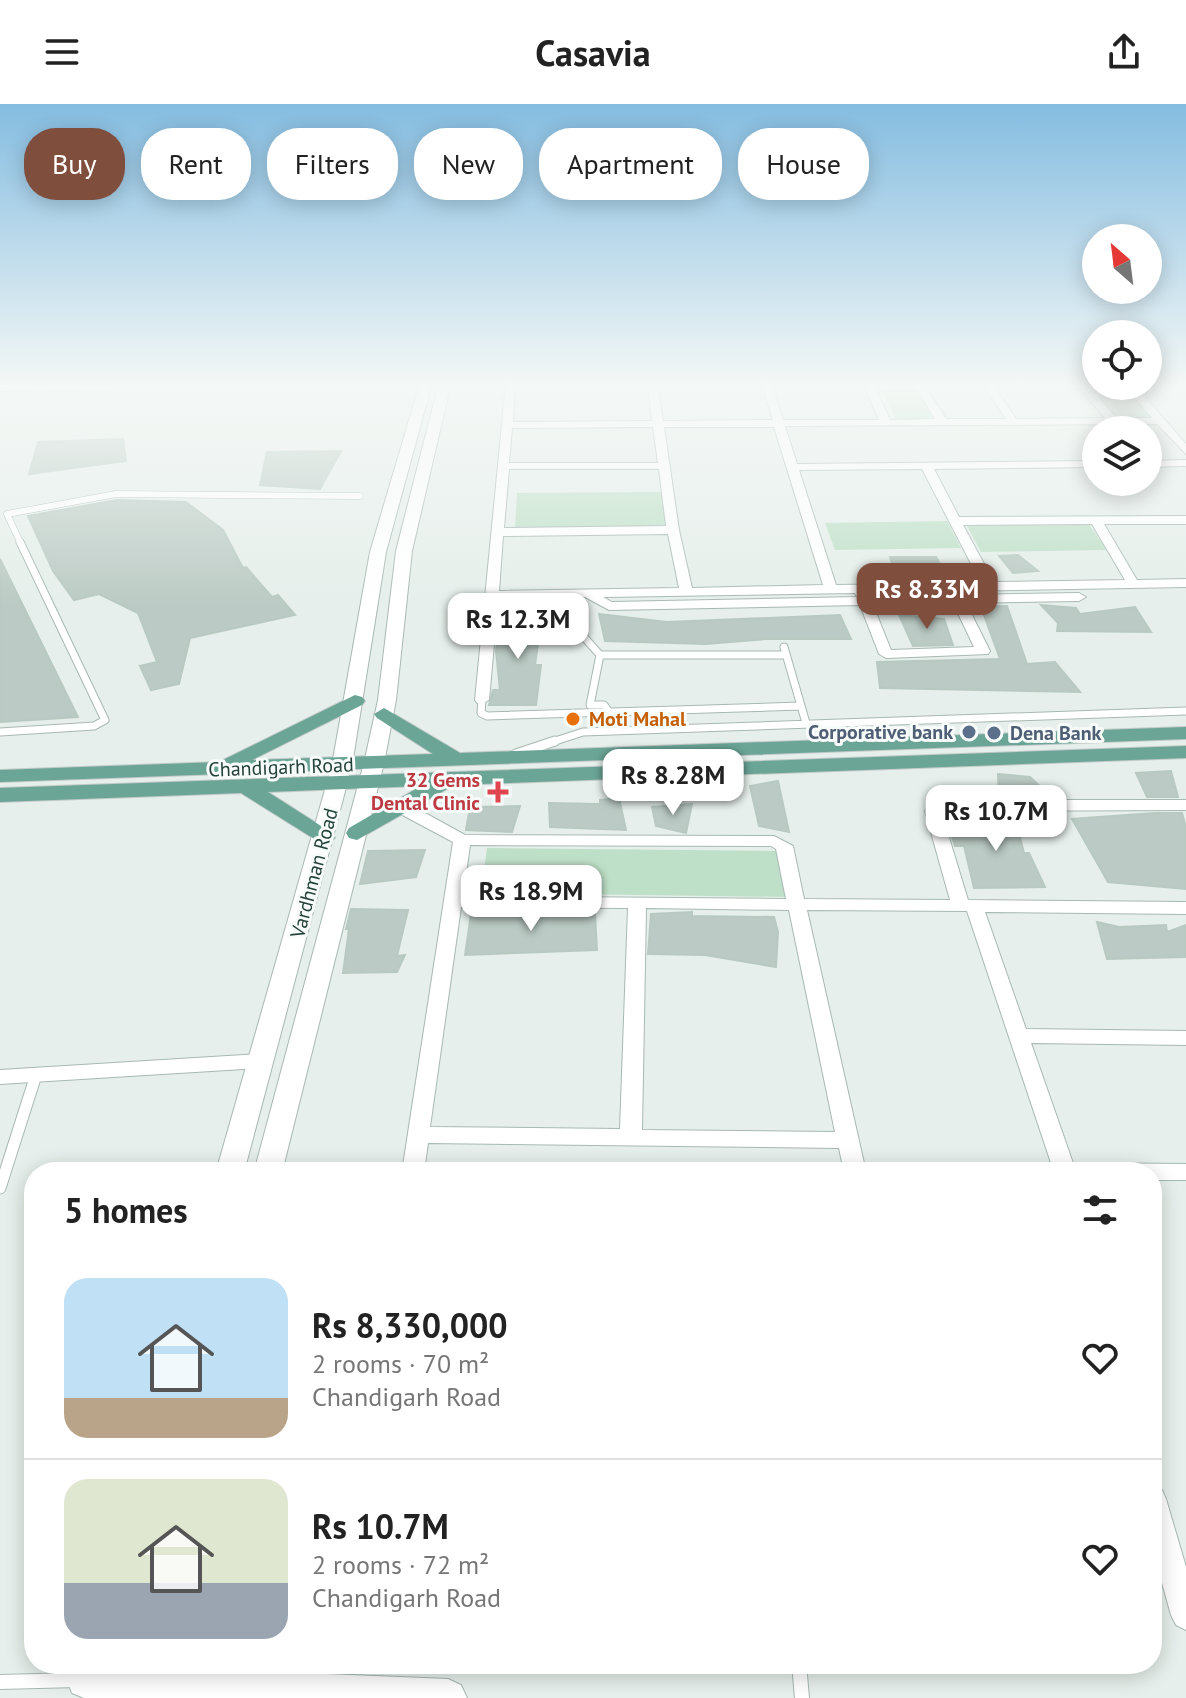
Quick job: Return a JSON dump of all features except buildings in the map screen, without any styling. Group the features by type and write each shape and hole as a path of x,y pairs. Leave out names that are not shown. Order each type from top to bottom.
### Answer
{"main road":[{"path":"218,770 355,701"},
{"path":"357,833 401,807 453,768 384,714"},
{"name":"Chandigarh Road","path":"453,768 510,757 1186,733"},
{"name":"Chandigarh Road","path":"0,795 245,786 340,774 453,768 1186,752"},
{"name":"Chandigarh Road","path":"0,776 218,770 340,774"},
{"path":"245,786 324,838"}],"street":[{"name":"Vardhman Road","path":"233,1162 340,774 355,701 378,552 405,457"},
{"name":"Vardhman Road","path":"271,1162 372,772 384,714 404,551 427,457"},
{"path":"482,700 505,457"},
{"path":"663,457 686,592"},
{"path":"788,457 831,589"},
{"path":"1162,464 1186,463"},
{"path":"791,467 1082,464"},
{"path":"926,465 959,521 989,586"},
{"path":"504,466 664,466"},
{"path":"959,521 1186,520"},
{"path":"1096,521 1134,585"},
{"path":"499,532 673,530"},
{"path":"954,593 989,586 1186,583"},
{"path":"493,595 831,589 862,595"},
{"path":"862,595 886,654 983,651 954,593"},
{"path":"583,594 609,606 954,593 1186,595"},
{"path":"1062,1162 1020,1036 933,811 938,805 1186,805"},
{"path":"401,807 462,840 774,841 784,846 853,1162"},
{"path":"415,1162 462,840"},
{"path":"453,901 797,907 967,905 1186,908"},
{"path":"631,1139 637,905"},
{"path":"1020,1036 1186,1038"},
{"path":"0,1077 262,1061"},
{"path":"419,1135 849,1140"},
{"path":"1162,1172 1186,1172"},
{"path":"1162,1533 1186,1615"},
{"path":"85,1681 448,1698"}],"lane":[{"path":"0,732 94,726 105,720 7,514 116,494 360,496"},
{"path":"583,594 584,637 600,655 785,651 806,723"},
{"path":"600,655 590,705 604,705 609,712 607,731"},
{"path":"482,700 481,713 487,716 801,706"},
{"path":"510,757 572,733 1186,711"},
{"path":"0,1188 36,1075"},
{"path":"800,1674 802,1698"},
{"path":"0,1682 85,1681"}],"green space":[{"path":"667,492 672,526 515,528 517,493"},
{"path":"947,521 961,548 835,550 825,523"},
{"path":"1088,523 1107,550 981,552 966,524"},
{"path":"487,848 786,851 792,897 481,893"}],"place":[{"name":"Moti Mahal","path":"573,719"},
{"name":"Corporative bank","path":"969,732"},
{"name":"Dena Bank","path":"994,733"},
{"name":"32 Gems Dental Clinic","path":"498,792"}]}
